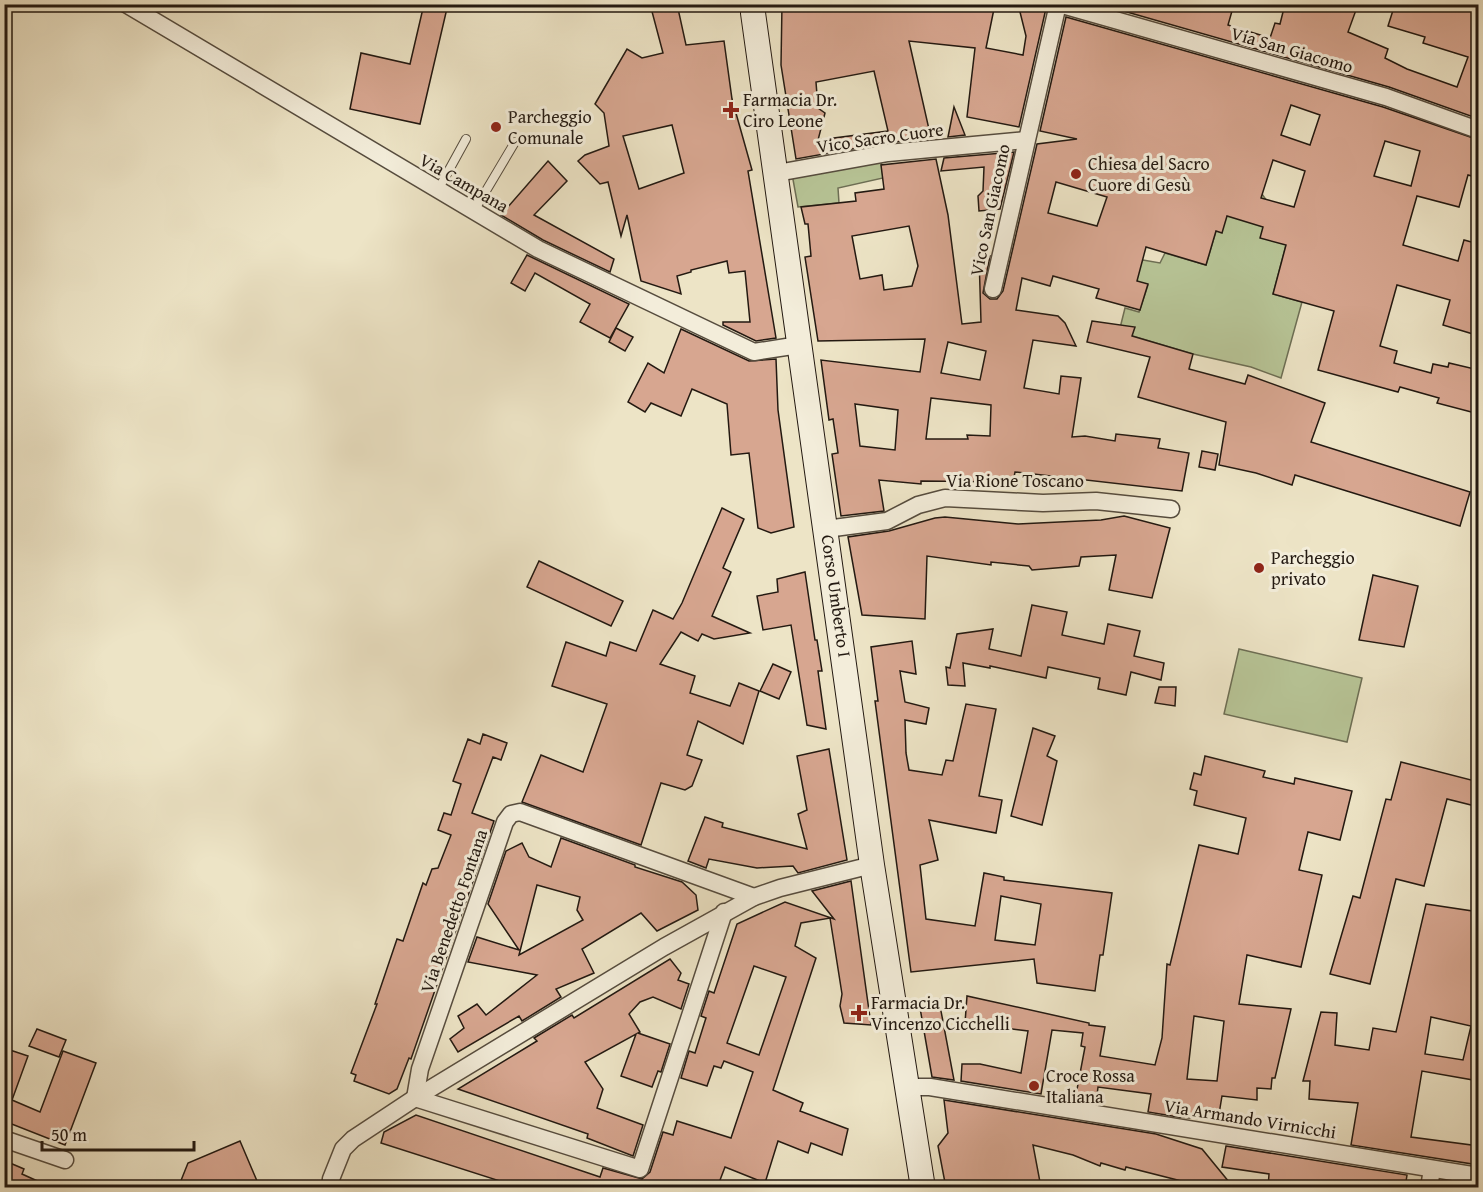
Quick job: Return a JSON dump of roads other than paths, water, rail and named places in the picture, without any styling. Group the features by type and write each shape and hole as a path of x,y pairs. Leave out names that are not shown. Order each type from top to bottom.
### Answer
{"main road":[{"name":"Corso Umberto I","path":"753,4 872,865 923,1188"}],"street":[{"name":"Via Campana","path":"126,4 538,249 754,352 799,345"},
{"name":"Via San Giacomo","path":"1058,4 1376,93 1479,130"},
{"name":"Vico San Giacomo","path":"993,289 1058,4"},
{"name":"Vico Sacro Cuore","path":"777,173 888,153 1026,140"},
{"name":"Via Rione Toscano","path":"826,529 886,521 918,505 945,498 1043,503 1096,501 1171,508"},
{"name":"Via Benedetto Fontana","path":"415,1098 420,1070 505,822 511,814 520,812 754,897"},
{"path":"330,1188 331,1179 343,1149 353,1139 415,1098 724,912 754,897 780,888 872,865"},
{"path":"415,1098 640,1169 724,912"},
{"name":"Via Armando Virnicchi","path":"908,1087 930,1087 1479,1176"},
{"path":"4,1139 65,1160"},
{"path":"1429,1188 1432,1169"}],"lane":[{"path":"438,190 466,139"},
{"path":"474,211 514,142"}],"place":[{"name":"Farmacia Dr. Ciro Leone","path":"731,110"},
{"name":"Parcheggio Comunale","path":"496,127"},
{"name":"Chiesa del Sacro Cuore di Gesù","path":"1076,174"},
{"name":"Parcheggio privato","path":"1259,568"},
{"name":"Farmacia Dr. Vincenzo Cicchelli","path":"859,1013"},
{"name":"Croce Rossa Italiana","path":"1034,1086"}]}
